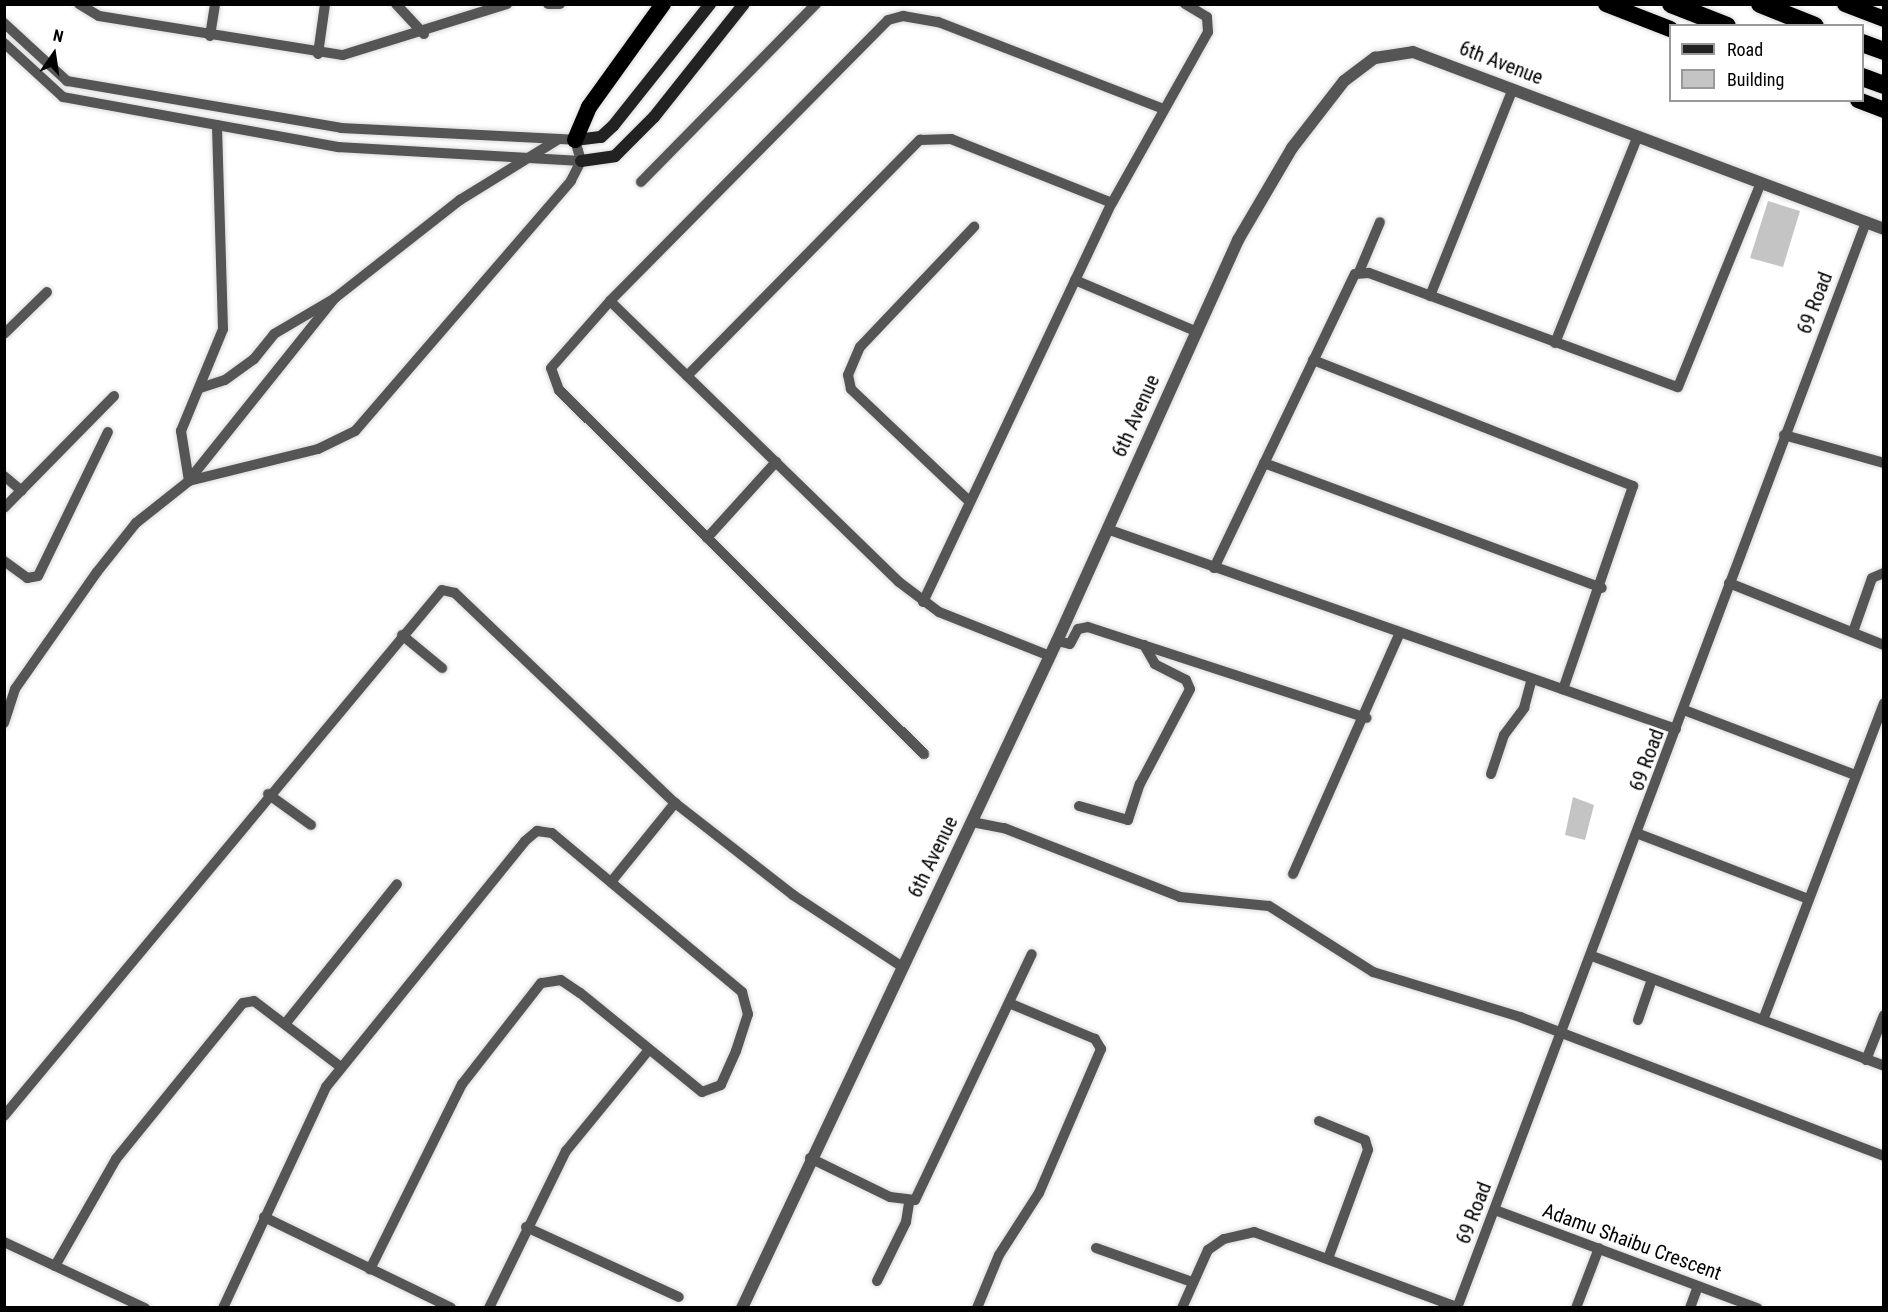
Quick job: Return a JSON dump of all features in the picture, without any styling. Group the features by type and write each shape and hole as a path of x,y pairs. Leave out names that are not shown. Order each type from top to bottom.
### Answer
{"highway":[{"path":"567,139 663,4"},
{"path":"1606,4 1669,28"},
{"path":"1671,4 1722,24"},
{"path":"1760,4 1810,24"},
{"path":"1845,4 1884,19"},
{"path":"1864,43 1884,51"},
{"path":"1864,77 1884,85"},
{"path":"1863,102 1884,110"}],"main road":[{"path":"567,139 601,137 613,126 710,4"},
{"path":"581,161 615,156 654,117 744,4"}],"street":[{"path":"79,4 210,36 318,54 370,50 424,34 507,4"},
{"path":"210,36 215,4"},
{"path":"318,54 325,4"},
{"path":"396,4 424,34"},
{"path":"548,4 560,4"},
{"path":"641,182 816,4"},
{"path":"923,602 1112,203 1210,25 1201,11 1185,4"},
{"path":"924,754 707,538 551,376 556,359 881,25 895,17 938,22 1164,109"},
{"path":"4,23 67,81 341,128 567,139"},
{"path":"4,43 63,97 338,147 527,154 581,161"},
{"name":"6th Avenue","path":"742,1308 810,1158 1057,641 1195,331 1269,184 1312,119 1360,68 1388,53 1413,52 1884,229"},
{"path":"1430,296 1513,89"},
{"path":"189,481 181,431 223,328 217,125"},
{"path":"1555,343 1638,136"},
{"path":"200,388 225,380 254,359 274,334 335,298 411,236 527,154 567,139"},
{"path":"567,139 581,161"},
{"path":"687,376 920,140 951,139 1112,203"},
{"path":"189,481 318,449 355,431 571,181 581,161"},
{"path":"1359,272 1430,296 1670,387 1684,382 1761,183"},
{"path":"1214,567 1313,360 1359,272 1380,222"},
{"name":"69 Road","path":"1457,1307 1639,834 1729,583 1866,222"},
{"path":"969,501 851,389 848,375 860,347 974,227"},
{"path":"1075,279 1195,331"},
{"path":"4,334 47,291"},
{"path":"4,723 15,689 92,579 136,523 189,481 335,298"},
{"path":"610,301 923,602 1050,656"},
{"path":"1313,360 1630,482 1635,493 1563,689"},
{"path":"4,508 114,396"},
{"path":"4,561 27,579 38,576 108,432"},
{"path":"1784,435 1884,464"},
{"path":"707,538 776,462"},
{"path":"1264,463 1602,588"},
{"path":"4,476 22,491"},
{"path":"1107,529 1676,729"},
{"path":"1853,632 1872,578 1884,573"},
{"path":"1729,583 1884,645"},
{"path":"4,1116 436,593 455,593 675,802 793,895 901,966"},
{"path":"1057,641 1068,645 1078,630 1088,627 1366,718"},
{"path":"1293,874 1366,718 1400,633"},
{"path":"402,635 442,668"},
{"path":"1079,806 1128,820 1140,784 1190,689 1186,680 1155,664 1144,645"},
{"path":"1491,774 1504,735 1524,708 1532,679"},
{"path":"1763,1020 1884,703"},
{"path":"1684,710 1855,775"},
{"path":"268,794 311,825"},
{"path":"611,882 675,802"},
{"path":"972,822 1004,828 1179,897 1269,906 1373,972 1562,1034 1884,1156"},
{"path":"223,1308 299,1136 341,1067 531,835 552,833 747,1000 748,1014 736,1051 715,1091 695,1089 561,980 541,983 462,1084 370,1269"},
{"path":"1639,834 1808,899"},
{"path":"285,1024 397,884"},
{"path":"877,1281 906,1222 909,1202 918,1196 1032,954"},
{"path":"1592,956 1884,1066"},
{"path":"1638,1020 1652,979"},
{"path":"55,1266 116,1159 243,1003 254,1001 341,1067"},
{"path":"977,1308 999,1255 1039,1193 1101,1049 1095,1039 1009,1003"},
{"path":"1866,1060 1884,1015"},
{"path":"489,1308 526,1227 566,1151 647,1052"},
{"path":"1319,1121 1365,1140 1368,1150 1329,1256"},
{"path":"810,1158 909,1202"},
{"name":"Adamu Shaibu Crescent","path":"1495,1210 1757,1308"},
{"path":"264,1217 451,1308"},
{"path":"526,1227 679,1298"},
{"path":"1182,1308 1192,1282 1209,1250 1243,1233 1329,1256 1457,1307"},
{"path":"4,1242 145,1308"},
{"path":"1096,1248 1192,1282"},
{"path":"1576,1308 1599,1248"},
{"path":"1690,1308 1698,1286"}],"building":[{"path":"1768,201 1800,211 1783,267 1750,258"},
{"path":"1573,797 1594,805 1585,840 1565,835"}]}
